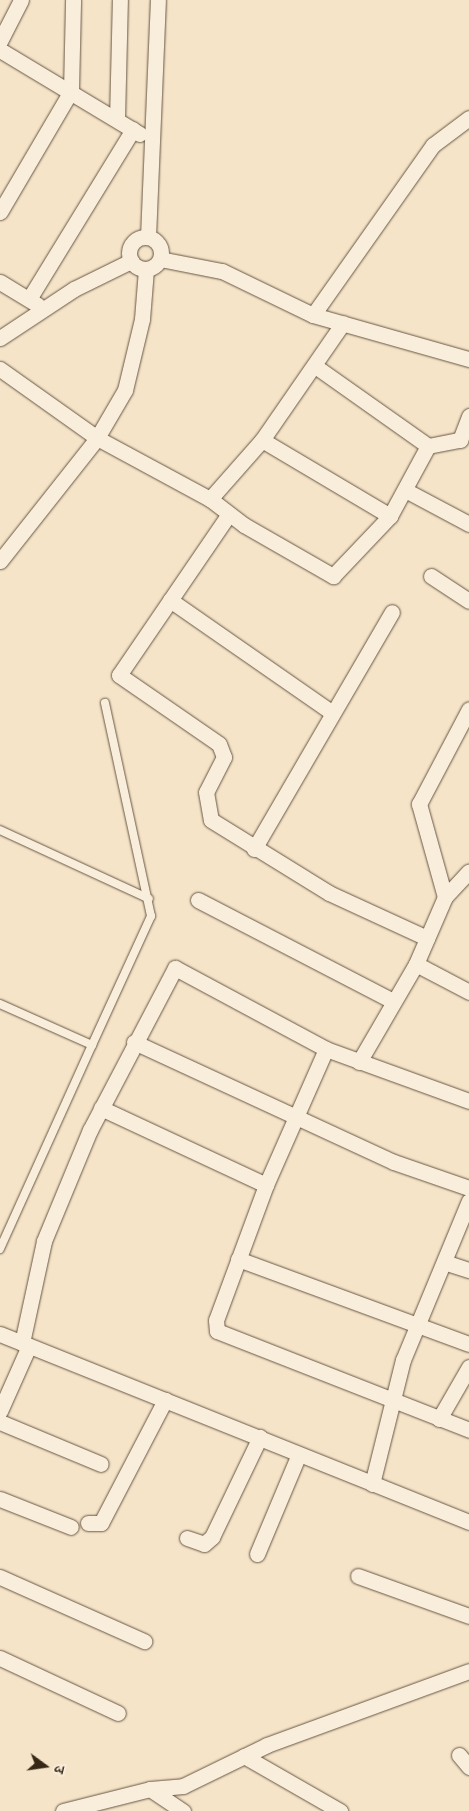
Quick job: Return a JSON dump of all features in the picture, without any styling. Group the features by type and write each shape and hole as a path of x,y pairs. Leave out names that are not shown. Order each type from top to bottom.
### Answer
{"street":[{"path":"0,41 20,0"},
{"path":"0,212 71,90 73,0"},
{"path":"117,119 120,0"},
{"path":"148,237 158,0"},
{"path":"0,50 71,90 153,142"},
{"path":"313,315 433,145 469,118"},
{"path":"29,299 133,129"},
{"path":"148,237 159,245 160,259"},
{"path":"131,261 131,246 148,237"},
{"path":"0,561 97,438 131,372 146,269 160,259 222,271 313,315 469,359"},
{"path":"131,261 146,269"},
{"path":"0,338 45,309 131,261"},
{"path":"0,282 45,309"},
{"path":"210,499 262,440 343,323"},
{"path":"315,366 428,446 465,442 469,416"},
{"path":"0,370 97,438 210,499 229,514 333,576 390,516 407,491 428,446"},
{"path":"262,440 390,516"},
{"path":"407,491 469,524"},
{"path":"229,514 119,675 219,744 224,757 206,792 208,812 211,820 254,849 329,892 427,938"},
{"path":"431,576 469,601"},
{"path":"170,600 331,712"},
{"path":"254,849 331,712 392,612"},
{"path":"445,897 419,804 469,709"},
{"path":"359,1062 416,964 445,897 469,871"},
{"path":"198,900 393,1001"},
{"path":"416,964 469,992"},
{"path":"0,1411 25,1344 44,1240 101,1108 134,1042 175,968 326,1049 469,1101"},
{"path":"134,1042 394,1162 469,1188"},
{"path":"326,1049 293,1117 266,1185 216,1320 217,1332 469,1430"},
{"path":"101,1108 266,1185"},
{"path":"372,1484 391,1400 418,1324 447,1262 469,1201"},
{"path":"238,1259 469,1344"},
{"path":"447,1262 469,1270"},
{"path":"0,1334 469,1522"},
{"path":"439,1419 469,1367"},
{"path":"88,1523 100,1523 165,1400"},
{"path":"0,1422 101,1464"},
{"path":"187,1538 204,1544 212,1537 260,1437"},
{"path":"257,1554 299,1454"},
{"path":"0,1499 71,1527"},
{"path":"358,1576 469,1616"},
{"path":"0,1577 144,1641"},
{"path":"0,1658 118,1713"},
{"path":"63,1811 150,1789 183,1786 244,1756 469,1671"},
{"path":"244,1756 340,1811"},
{"path":"458,1756 469,1767"},
{"path":"150,1789 183,1811"}],"lane":[{"path":"0,1249 147,928 149,899 105,703"},
{"path":"0,830 149,899"},
{"path":"0,1004 92,1045"}]}
